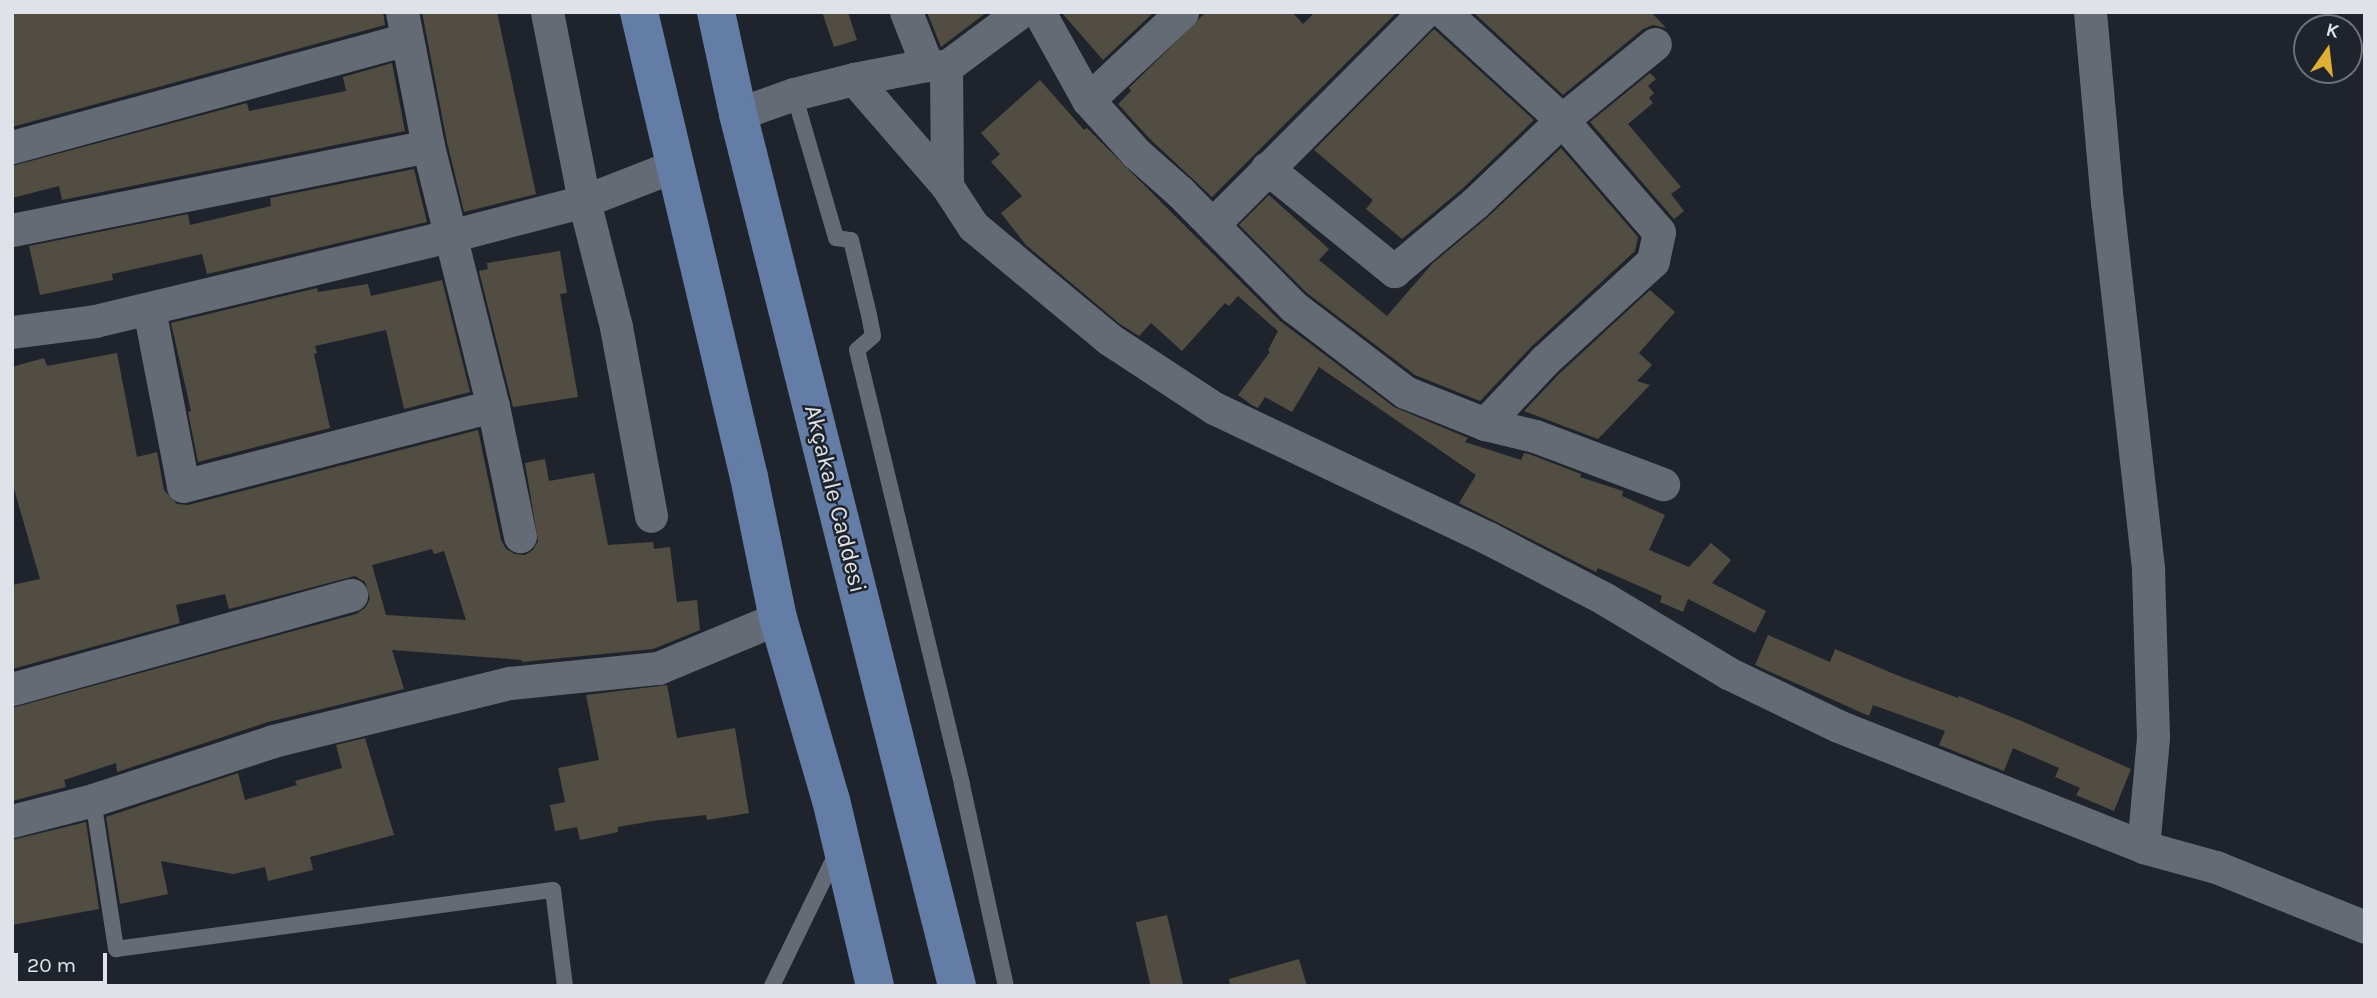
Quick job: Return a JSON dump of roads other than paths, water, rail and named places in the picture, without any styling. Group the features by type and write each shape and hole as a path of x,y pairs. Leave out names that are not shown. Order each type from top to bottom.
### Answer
{"main road":[{"path":"639,12 749,477 778,618 831,800 868,975"},
{"name":"Akçakale Caddesi","path":"716,12 738,114 957,986"}],"street":[{"path":"547,12 584,201 616,327 651,516"},
{"path":"906,12 936,66 947,186"},
{"path":"738,114 794,94 854,79 936,66 1020,12"},
{"path":"1039,12 1088,100 1136,153 1213,225 1294,307 1405,392 1485,424 1535,436 1663,484"},
{"path":"1088,100 1182,12"},
{"path":"1213,225 1424,12"},
{"path":"1444,12 1562,120 1659,232 1653,261 1545,360 1485,424"},
{"path":"2090,12 2107,202 2148,570 2153,738 2143,846"},
{"path":"12,147 405,26 428,146 493,406 520,536"},
{"path":"1267,168 1394,271 1475,203 1562,120 1655,44"},
{"path":"854,79 947,186 973,226 1108,339 1214,408 1488,538 1605,599 1728,673 1801,708 2143,846 2216,867 2365,927"},
{"path":"12,230 428,146"},
{"path":"12,332 95,321 450,236 584,201 674,166"},
{"path":"149,309 183,486 493,406"},
{"path":"12,689 351,595"},
{"path":"12,821 93,800 273,741 510,683 658,668 778,618"}],"lane":[{"path":"794,94 836,238 851,240 869,315 873,336 857,350 962,785 1006,986"},
{"path":"93,800 116,949 553,890 565,986"},
{"path":"772,986 840,847"}]}
